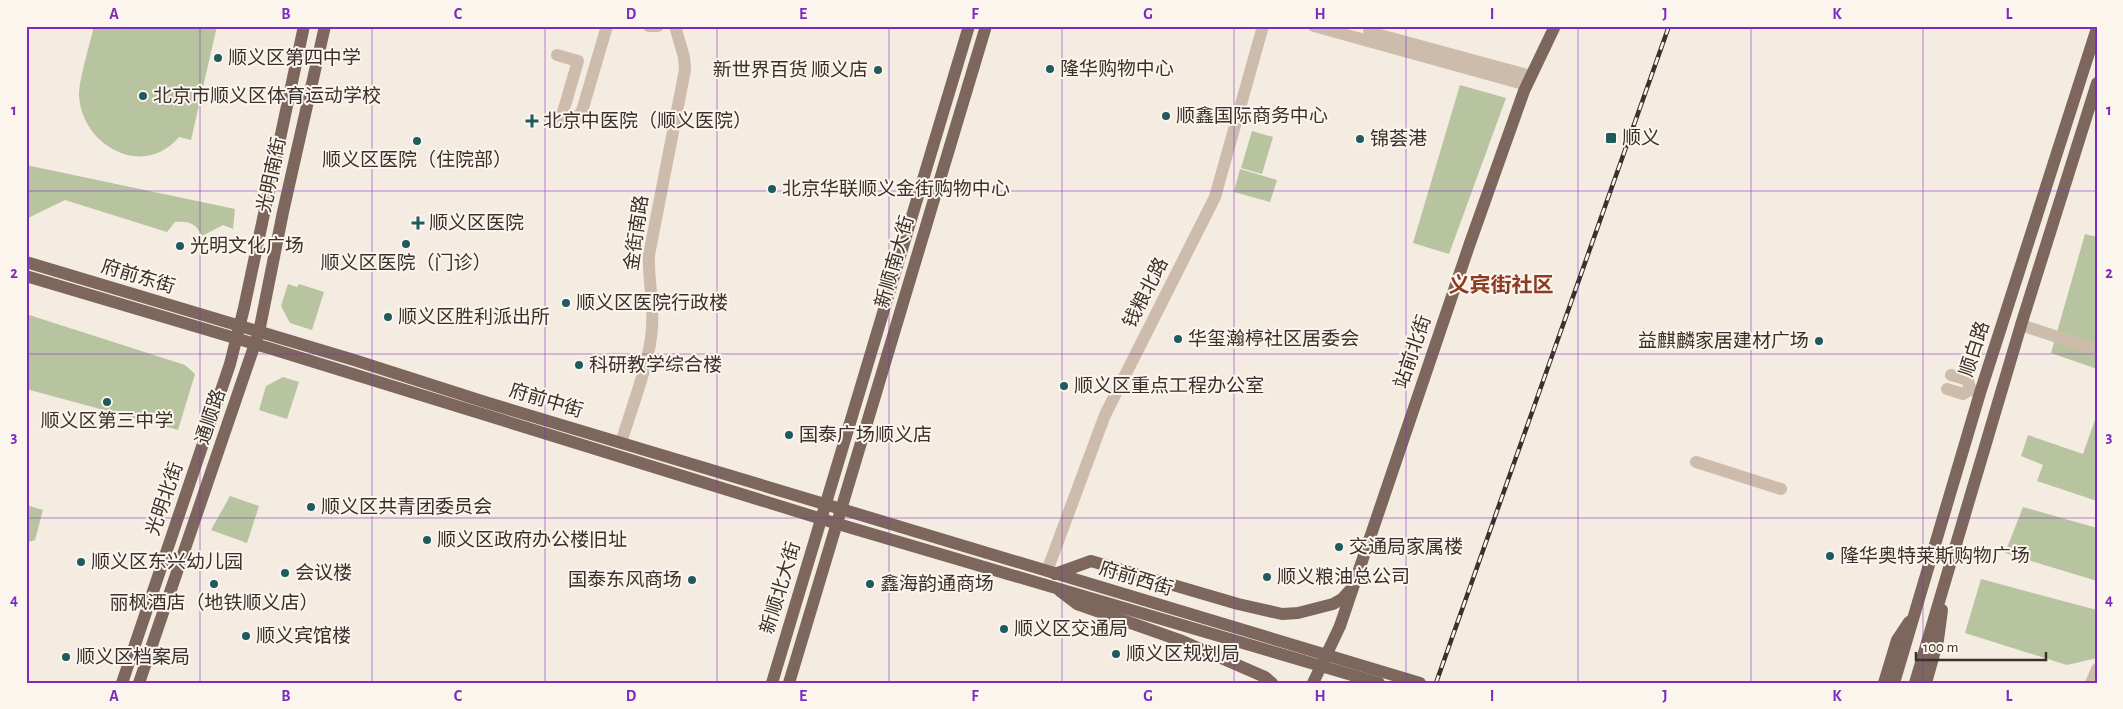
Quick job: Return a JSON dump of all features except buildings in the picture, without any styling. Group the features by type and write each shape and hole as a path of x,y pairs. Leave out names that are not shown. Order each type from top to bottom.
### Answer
{"main road":[{"path":"240,326 304,26"},
{"name":"光明南街","path":"259,332 283,212 325,26"},
{"name":"新顺南大街","path":"826,505 969,26"},
{"name":"新顺南大街","path":"842,509 986,26"},
{"name":"站前北街","path":"1313,683 1340,626 1527,84 1555,26"},
{"name":"顺白路","path":"1894,683 1915,614 1975,391 2097,28"},
{"name":"顺白路","path":"1914,683 2021,325 2097,82"},
{"name":"府前东街","path":"26,262 240,326"},
{"name":"府前东街","path":"26,276 236,339"},
{"name":"府前中街","path":"240,326 842,509"},
{"name":"光明北街","path":"122,683 196,467 240,326"},
{"name":"通顺路","path":"140,683 259,332"},
{"name":"府前中街","path":"236,339 838,524"},
{"name":"新顺北大街","path":"772,683 826,505"},
{"name":"新顺北大街","path":"789,683 842,509"},
{"name":"府前西街","path":"842,509 1379,683"},
{"name":"府前西街","path":"838,524 1051,577 1420,683"},
{"path":"1272,683 1265,677 1182,641 1077,604 1051,577 1090,561 1238,604 1282,614 1298,613 1333,604 1342,599 1355,582"},
{"path":"1926,683 1938,640 1944,586"},
{"path":"1884,683 1900,633 1915,614"}],"street":[{"path":"558,55 578,61 561,120 572,123 582,111 607,26"},
{"path":"648,26 658,26"},
{"name":"金街南路","path":"621,443 650,344 652,326 648,271 649,255 685,70 684,57 675,26"},
{"name":"钱粮北路","path":"1051,577 1105,415 1215,197 1263,26"},
{"path":"1314,26 1527,84"},
{"path":"1345,26 1527,84"},
{"path":"2021,325 2097,350"},
{"path":"1947,389 1963,394 1975,391 1968,380 1951,375"},
{"path":"1696,462 1781,490"},
{"path":"2091,683 2097,669"}],"green space":[{"path":"94,26 217,26 191,140 179,137 164,150 148,156 132,156 116,151 102,142 90,129 82,113 79,88"},
{"path":"1460,85 1506,98 1449,254 1413,243"},
{"path":"1252,131 1273,137 1262,174 1241,168"},
{"path":"26,165 235,209 233,229 223,225 202,236 192,224 175,222 167,232 65,200 26,219"},
{"path":"1240,169 1277,180 1270,202 1234,192"},
{"path":"2085,234 2097,237 2097,369 2051,353"},
{"path":"288,284 297,287 299,284 324,292 312,330 290,323 281,306"},
{"path":"26,314 185,365 195,374 178,430 26,389"},
{"path":"283,377 299,382 287,419 259,410 266,386"},
{"path":"2097,414 2097,501 2037,481 2043,465 2021,456 2028,435 2083,454"},
{"path":"230,496 259,506 247,543 211,530"},
{"path":"26,505 43,510 35,540 26,543"},
{"path":"2023,507 2097,528 2097,581 2005,553"},
{"path":"1981,579 2097,610 2097,658 2067,665 1965,633"}],"railway":[{"path":"1436,683 1669,26"}],"place":[{"name":"顺义区第四中学","path":"218,58"},
{"name":"隆华购物中心","path":"1050,69"},
{"name":"新世界百货 顺义店","path":"878,70"},
{"name":"北京市顺义区体育运动学校","path":"143,96"},
{"name":"顺鑫国际商务中心","path":"1166,116"},
{"name":"北京中医院（顺义医院）","path":"532,121"},
{"name":"顺义","path":"1611,138"},
{"name":"锦荟港","path":"1360,139"},
{"name":"顺义区医院（住院部）","path":"417,141"},
{"name":"北京华联顺义金街购物中心","path":"772,189"},
{"name":"顺义区医院","path":"418,223"},
{"name":"顺义区医院（门诊）","path":"406,244"},
{"name":"光明文化广场","path":"180,246"},
{"name":"顺义区医院行政楼","path":"566,303"},
{"name":"顺义区胜利派出所","path":"388,317"},
{"name":"华玺瀚楟社区居委会","path":"1178,339"},
{"name":"益麒麟家居建材广场","path":"1819,341"},
{"name":"科研教学综合楼","path":"579,365"},
{"name":"顺义区重点工程办公室","path":"1064,386"},
{"name":"顺义区第三中学","path":"107,402"},
{"name":"国泰广场顺义店","path":"789,435"},
{"name":"顺义区共青团委员会","path":"311,507"},
{"name":"顺义区政府办公楼旧址","path":"427,540"},
{"name":"交通局家属楼","path":"1339,547"},
{"name":"隆华奥特莱斯购物广场","path":"1830,556"},
{"name":"顺义区东兴幼儿园","path":"81,562"},
{"name":"会议楼","path":"285,573"},
{"name":"顺义粮油总公司","path":"1267,577"},
{"name":"国泰东风商场","path":"692,580"},
{"name":"丽枫酒店（地铁顺义店）","path":"214,584"},
{"name":"鑫海韵通商场","path":"870,584"},
{"name":"顺义区交通局","path":"1004,629"},
{"name":"顺义宾馆楼","path":"246,636"},
{"name":"顺义区规划局","path":"1116,654"},
{"name":"顺义区档案局","path":"66,657"}],"district":[{"name":"义宾街社区","path":"1501,285"}]}
